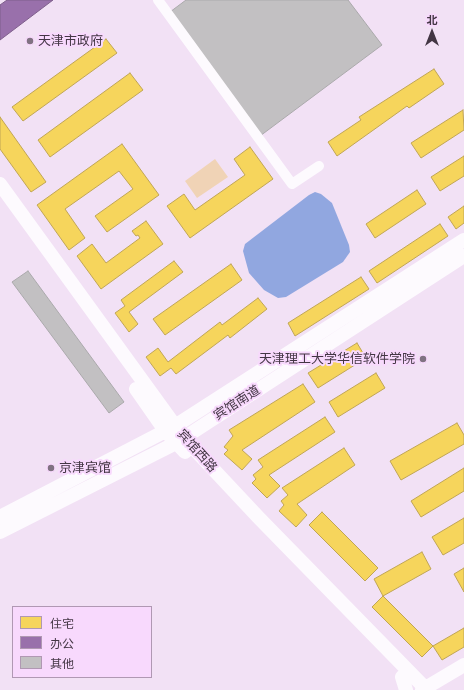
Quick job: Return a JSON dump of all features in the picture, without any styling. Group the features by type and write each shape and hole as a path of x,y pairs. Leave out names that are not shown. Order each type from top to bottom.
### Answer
{"main road":[{"name":"宾馆西路","path":"0,184 171,429"},
{"name":"宾馆西路","path":"0,201 180,440 259,518 405,673"},
{"name":"宾馆南道","path":"0,517 171,429 464,240"},
{"name":"宾馆南道","path":"0,532 180,440 464,256"},
{"path":"422,690 464,665"},
{"path":"405,673 422,690"},
{"path":"405,673 406,690"},
{"path":"422,690 464,673"}],"street":[{"path":"158,0 292,184 320,166"}],"shaded area":[{"path":"215,159 228,177 197,198 185,181"}],"water":[{"path":"315,192 321,194 332,203 349,245 350,252 343,262 286,297 278,298 264,290 249,273 243,251 245,244"}],"building: 住宅":[{"path":"106,39 117,53 23,121 12,107"},
{"path":"434,69 444,84 409,108 407,106 337,156 328,142 361,120 359,117"},
{"path":"130,73 143,90 50,157 38,140"},
{"path":"463,110 464,130 421,158 411,143"},
{"path":"0,117 46,182 31,192 0,149"},
{"path":"122,144 159,195 107,232 95,216 133,189 119,171 65,209 85,238 69,250 37,205"},
{"path":"250,147 273,179 190,238 167,206 184,194 195,210 245,175 234,159"},
{"path":"464,156 464,176 440,191 431,177"},
{"path":"417,190 426,204 375,238 366,224"},
{"path":"464,206 464,223 456,229 448,217"},
{"path":"146,221 163,244 101,289 77,256 92,244 106,263 140,238 132,231"},
{"path":"440,224 448,236 377,283 369,271"},
{"path":"174,261 183,272 129,312 138,324 129,332 115,313 125,306 121,300"},
{"path":"231,264 242,280 165,335 153,319"},
{"path":"361,277 369,289 295,336 288,323"},
{"path":"258,298 267,309 230,338 228,335 176,374 171,368 160,376 146,357 158,348 168,362 220,322 222,325"},
{"path":"357,343 366,358 318,388 308,373"},
{"path":"376,373 385,388 338,417 329,402"},
{"path":"303,384 315,402 242,450 252,459 242,470 224,454 228,450 224,447 233,436 229,430"},
{"path":"325,417 335,432 269,475 280,486 267,498 252,483 256,479 253,475 263,467 258,460"},
{"path":"457,423 464,435 464,444 401,480 390,461"},
{"path":"344,448 355,465 297,504 307,515 296,527 279,511 284,505 281,501 288,495 282,488"},
{"path":"464,468 464,491 421,517 411,501"},
{"path":"322,512 378,568 365,581 309,525"},
{"path":"464,518 464,543 443,555 432,537"},
{"path":"422,552 431,569 383,596 374,579"},
{"path":"464,568 464,592 454,574"},
{"path":"383,596 433,646 422,657 372,607"},
{"path":"464,628 464,647 442,660 433,646"}],"building: 办公":[{"path":"7,0 53,0 0,40 0,5"}],"building: 其他":[{"path":"186,0 348,0 382,45 260,136 170,12"},
{"path":"28,271 124,402 109,413 12,282"}],"place":[{"name":"天津市政府","path":"30,41"},
{"name":"天津理工大学华信软件学院","path":"423,359"},
{"name":"京津宾馆","path":"51,468"}]}
